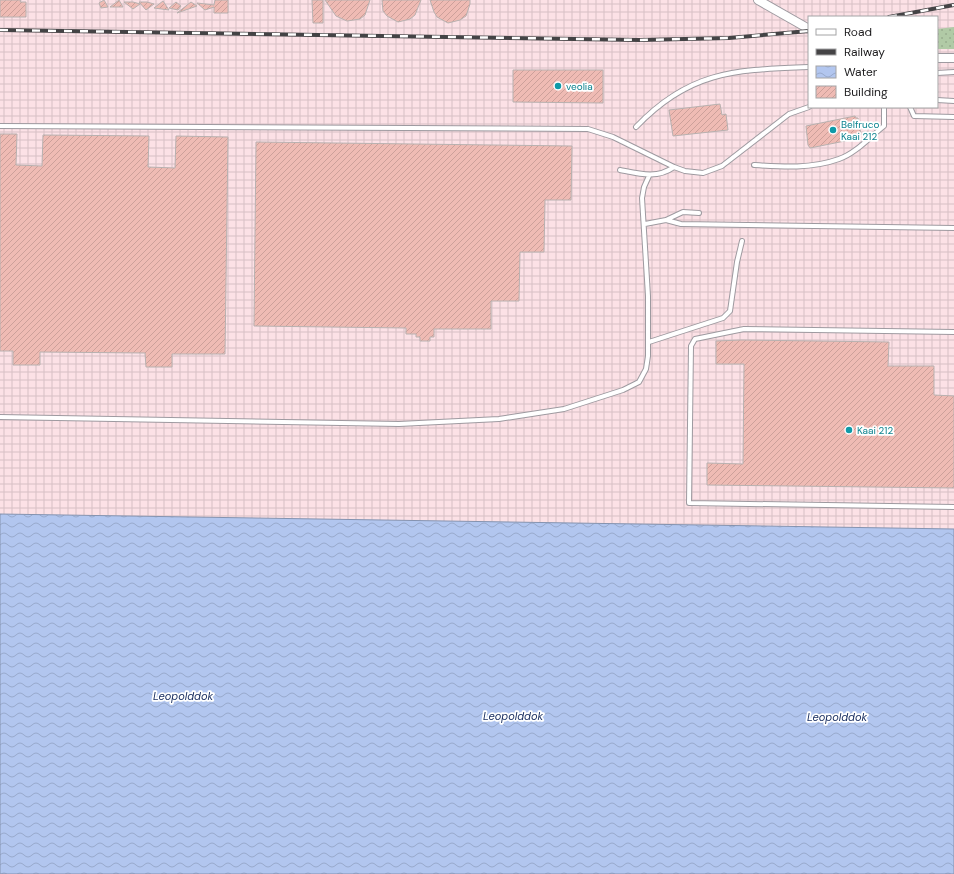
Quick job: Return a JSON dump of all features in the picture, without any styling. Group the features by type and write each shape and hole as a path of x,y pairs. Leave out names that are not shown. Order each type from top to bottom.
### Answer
{"street":[{"path":"758,0 808,28"},
{"path":"938,58 954,58"}],"lane":[{"path":"636,127 652,109 672,94 698,82 729,73 758,69 808,66"},
{"path":"938,73 954,72"},
{"path":"938,100 954,101"},
{"path":"0,126 588,129 613,137 674,167 685,171 703,173 722,166 789,114 808,107"},
{"path":"754,165 800,168 840,159 860,147 884,126 884,108"},
{"path":"910,108 914,116 954,117"},
{"path":"620,170 649,176 667,172 674,167"},
{"path":"0,417 398,424 499,419 564,409 631,386 639,382 646,369 649,342 645,224 642,198 649,176"},
{"path":"645,224 666,220 683,212 699,213"},
{"path":"666,220 681,224 954,228"},
{"path":"649,342 723,318 730,311 737,262 742,241"},
{"path":"954,332 744,329 695,339 691,346 689,503 954,507"}],"shaded area":[{"path":"0,0 954,0 954,529 0,514"}],"green space":[{"path":"954,27 954,49 938,49 938,29"}],"water":[{"name":"Leopolddok","path":"0,514 954,529 954,874 0,874"}],"building":[{"path":"0,0 21,0 20,2 26,2 26,17 0,17"},
{"path":"104,0 108,7 101,8 99,3"},
{"path":"119,0 123,7 110,7"},
{"path":"215,0 228,0 228,13 214,13 214,7 205,10 197,3 214,5"},
{"path":"312,0 323,0 323,23 313,23"},
{"path":"325,0 370,0 365,15 360,19 347,21 336,16"},
{"path":"382,0 421,0 415,15 410,19 398,22 387,16 383,11"},
{"path":"430,0 470,0 470,4 466,16 460,20 448,23 437,17"},
{"path":"163,1 169,10 154,8"},
{"path":"124,2 133,2 140,4 133,9"},
{"path":"139,2 147,2 154,4 146,10"},
{"path":"176,2 181,6 178,10 169,8"},
{"path":"191,2 197,6 177,13"},
{"name":"veolia","path":"513,70 603,70 603,103 513,102"},
{"path":"720,104 722,115 726,114 728,130 673,136 669,110"},
{"name":"Belfruco Kaai 212","path":"855,116 858,118 861,135 859,135 860,138 810,148 808,145 806,126"},
{"path":"0,134 17,134 16,165 42,166 43,135 149,136 148,167 175,168 176,136 228,137 225,354 172,354 172,367 146,367 145,353 40,352 40,365 13,365 13,351 0,351"},
{"path":"256,142 572,146 571,200 545,200 544,252 520,252 519,301 491,301 491,329 434,329 434,337 430,337 430,341 420,341 420,337 416,337 416,334 406,334 406,328 254,326"},
{"name":"Kaai 212","path":"716,341 889,342 888,366 934,366 934,395 954,396 954,488 707,485 707,463 743,464 744,364 716,364"}],"railway":[{"path":"894,16 954,5"},
{"path":"0,30 640,40 729,38 808,31"}],"place":[{"name":"veolia","path":"558,86"},
{"name":"Belfruco Kaai 212","path":"833,130"},
{"name":"Kaai 212","path":"849,430"}]}
